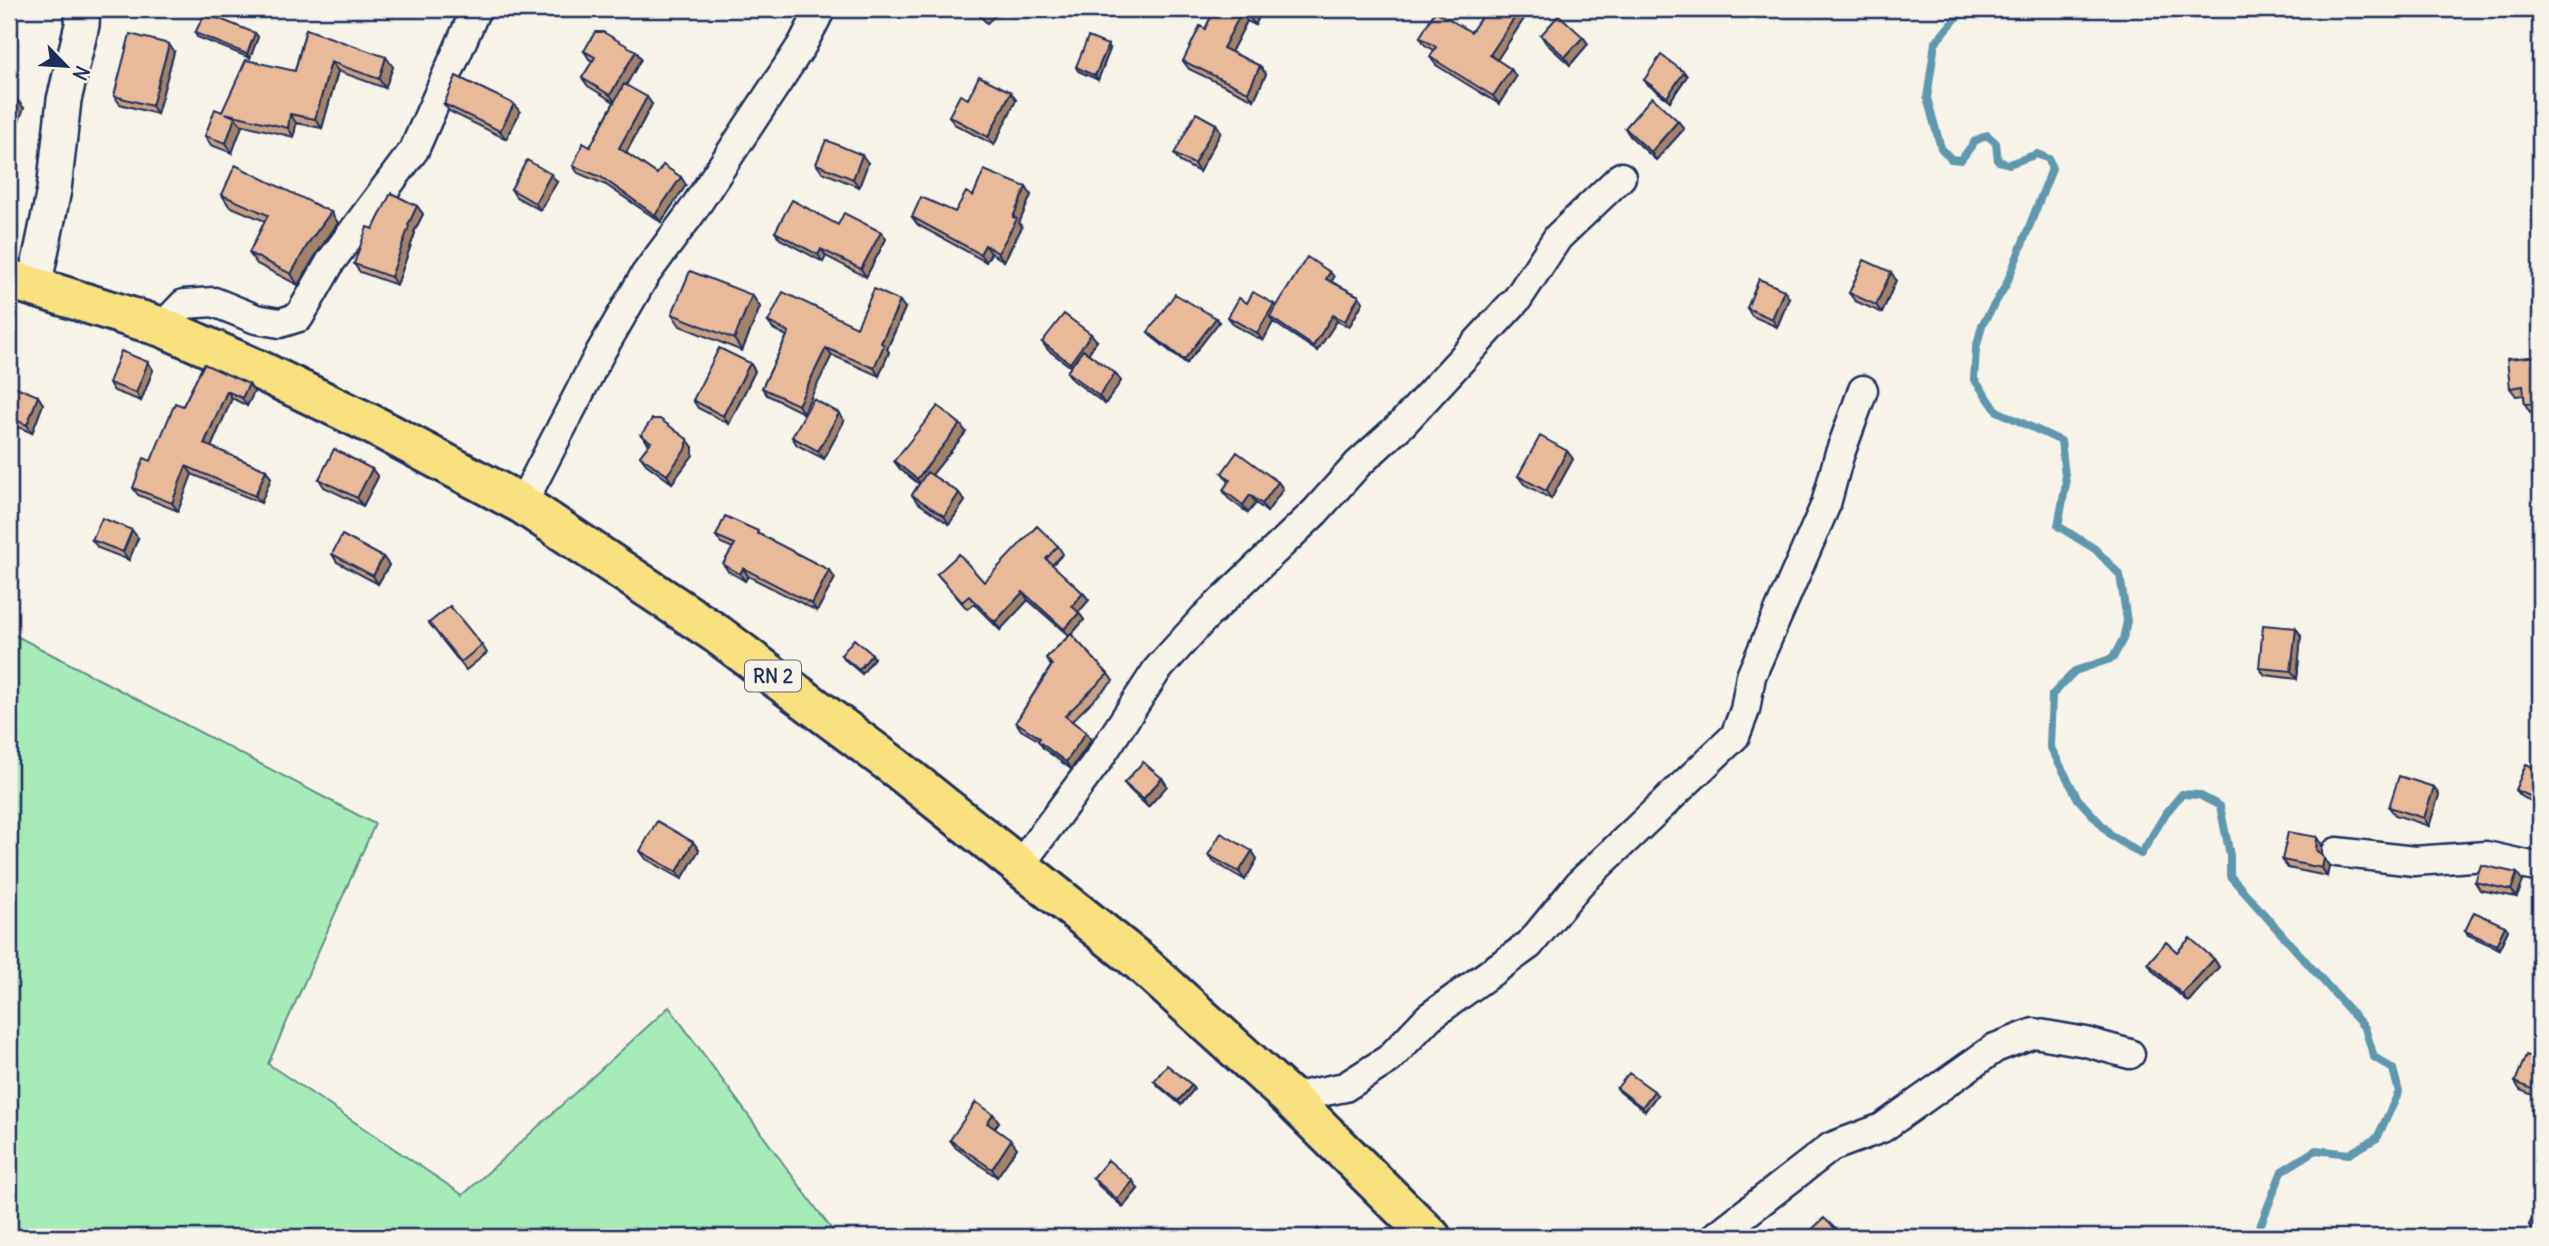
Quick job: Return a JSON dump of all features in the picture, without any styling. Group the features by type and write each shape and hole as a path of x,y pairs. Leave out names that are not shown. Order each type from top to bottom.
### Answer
{"main road":[{"name":"RN 2","path":"22,283 162,327 375,426 522,505 718,634 1020,865 1140,962 1290,1098 1431,1237"}],"street":[{"path":"22,283 54,190 64,100 82,25 83,9"},
{"path":"162,327 184,304 214,302 256,319 280,323 299,317 331,261 414,150 476,9"},
{"path":"522,505 600,353 645,275 691,213 787,67 821,9"},
{"path":"1020,865 1098,760 1157,670 1204,618 1315,512 1358,464 1402,424 1518,298 1558,237 1621,177"},
{"path":"1290,1098 1345,1087 1356,1080 1388,1059 1429,1017 1530,945 1579,884 1735,736 1745,710 1751,676 1826,504 1839,456 1863,390"},
{"path":"2337,852 2414,861 2486,856 2540,868"},
{"path":"1715,1237 1831,1147 1882,1128 1995,1048 2034,1033 2086,1042 2130,1054"}],"green space":[{"path":"9,632 375,824 268,1064 463,1195 669,1007 837,1237 9,1237"}],"building":[{"path":"976,9 988,9 981,15"},
{"path":"1215,9 1253,9 1249,17 1241,13 1223,48 1260,66 1248,92 1183,61 1200,26 1205,29"},
{"path":"1487,9 1520,9 1490,55 1511,69 1493,96 1430,57 1436,47 1420,37 1435,11 1471,32"},
{"path":"205,13 255,33 247,54 195,33"},
{"path":"1559,15 1583,37 1565,57 1541,35"},
{"path":"306,29 386,57 379,79 331,62 315,119 290,114 288,128 225,113 235,117 226,143 205,136 215,109 222,112 246,60 295,71"},
{"path":"595,32 603,32 636,51 610,95 582,78 595,57 584,51"},
{"path":"130,34 169,44 152,106 114,96"},
{"path":"1088,37 1108,45 1095,76 1076,67"},
{"path":"1661,55 1684,72 1667,97 1644,80"},
{"path":"456,76 514,104 500,131 444,104"},
{"path":"979,76 1011,92 988,137 949,116 960,95 968,99"},
{"path":"624,84 647,97 619,148 657,174 663,165 681,177 655,215 601,177 573,166 583,143 590,147"},
{"path":"9,97 18,101 9,125"},
{"path":"1652,97 1678,121 1651,152 1625,128"},
{"path":"1196,113 1216,124 1194,164 1174,154"},
{"path":"826,140 862,155 853,179 816,164"},
{"path":"527,160 551,174 535,203 511,189"},
{"path":"235,165 331,212 309,242 291,274 249,253 268,215 222,195"},
{"path":"984,170 1026,187 1013,217 1017,219 998,253 985,245 980,254 912,217 921,197 955,212 966,192 973,196"},
{"path":"391,193 417,206 391,277 354,264 367,227 373,229"},
{"path":"792,200 838,225 844,213 881,232 861,269 821,249 818,255 775,232"},
{"path":"1307,257 1330,272 1326,279 1359,296 1345,321 1333,315 1313,346 1270,317"},
{"path":"1864,260 1891,272 1876,305 1849,293"},
{"path":"690,271 752,295 734,339 672,314"},
{"path":"1759,279 1784,290 1772,319 1747,308"},
{"path":"874,289 900,301 881,343 884,345 874,368 826,348 798,405 762,388 789,332 768,322 783,292 857,327"},
{"path":"1253,292 1274,304 1257,333 1228,317 1239,298 1247,303"},
{"path":"1175,294 1216,318 1184,360 1148,332"},
{"path":"1064,314 1091,334 1070,363 1042,342"},
{"path":"719,348 750,363 723,416 693,400"},
{"path":"1083,350 1115,373 1099,396 1067,372"},
{"path":"121,351 148,362 136,393 109,383"},
{"path":"2540,356 2540,403 2525,404 2523,386 2510,388 2507,359"},
{"path":"204,364 249,384 242,398 227,391 204,444 266,470 255,496 186,466 172,503 133,488 144,458 151,461 175,403 183,406"},
{"path":"9,384 38,396 27,425 9,417"},
{"path":"813,399 839,413 818,451 792,437"},
{"path":"938,406 960,424 917,479 894,461"},
{"path":"652,419 660,419 687,439 687,447 667,475 640,456 651,442 641,435"},
{"path":"1540,436 1567,451 1546,491 1518,476"},
{"path":"334,449 372,469 357,498 319,479"},
{"path":"1237,452 1278,482 1262,504 1250,495 1243,505 1223,490 1230,480 1222,473"},
{"path":"927,472 959,493 944,516 912,495"},
{"path":"725,516 829,570 812,604 743,568 740,574 723,564 735,544 716,536"},
{"path":"102,518 132,530 123,552 92,540"},
{"path":"1037,526 1058,546 1046,559 1083,593 1072,606 1079,613 1064,629 1023,592 995,622 969,596 962,602 937,574 959,554 984,582"},
{"path":"342,535 383,557 373,576 332,554"},
{"path":"450,606 482,645 461,662 429,623"},
{"path":"2263,625 2296,628 2291,671 2259,668"},
{"path":"1071,634 1108,674 1065,716 1086,732 1066,762 1038,741 1040,738 1016,722 1052,665 1046,658"},
{"path":"854,639 872,654 859,670 841,655"},
{"path":"1143,762 1162,778 1143,799 1124,783"},
{"path":"2526,764 2540,770 2540,800 2515,790"},
{"path":"2399,776 2434,787 2424,818 2389,807"},
{"path":"657,821 693,842 677,872 640,851"},
{"path":"2288,832 2317,837 2316,850 2324,858 2322,868 2282,860"},
{"path":"1221,833 1252,851 1239,872 1208,855"},
{"path":"2481,865 2517,873 2511,890 2475,882"},
{"path":"2474,912 2505,926 2496,945 2465,931"},
{"path":"2190,938 2214,959 2182,994 2148,963 2166,942 2177,952"},
{"path":"2526,1055 2540,1061 2539,1092 2515,1082"},
{"path":"1167,1065 1192,1085 1178,1101 1154,1081"},
{"path":"1629,1073 1654,1091 1642,1107 1617,1088"},
{"path":"976,1102 993,1114 987,1123 1011,1140 992,1169 950,1140"},
{"path":"1108,1160 1133,1181 1117,1199 1093,1178"},
{"path":"2540,1205 2540,1232 2529,1225"},
{"path":"1824,1218 1844,1237 1804,1237"},
{"path":"1318,1229 1326,1237 1310,1237"}],"waterway":[{"path":"1991,9 1963,10 1935,43 1927,98 1941,148 1951,159 1961,160 1975,141 1987,135 1996,143 1998,161 2009,164 2037,154 2049,159 2052,169 2006,285 1982,325 1976,349 1974,379 1997,411 2061,441 2066,484 2058,526 2095,549 2120,575 2127,621 2123,639 2113,658 2075,671 2052,695 2050,746 2078,799 2112,836 2141,854 2166,813 2182,794 2199,795 2220,806 2230,855 2230,876 2365,1028 2374,1057 2393,1069 2399,1092 2377,1138 2349,1154 2316,1150 2282,1171 2259,1229 2261,1237"}]}
